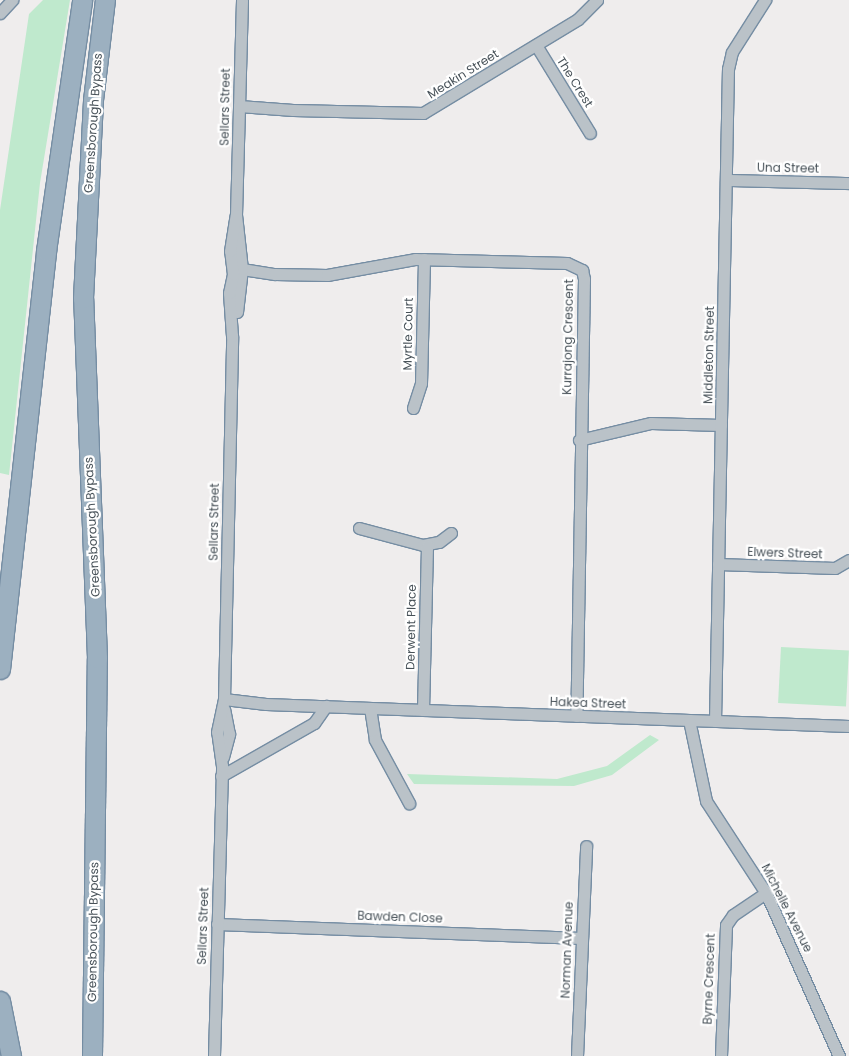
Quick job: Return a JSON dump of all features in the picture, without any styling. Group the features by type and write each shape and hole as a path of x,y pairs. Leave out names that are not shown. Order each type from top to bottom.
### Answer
{"highway":[{"name":"Greensborough Bypass","path":"0,669 46,251 82,0"},
{"name":"Greensborough Bypass","path":"92,1056 96,609 83,298 93,100 105,0"},
{"path":"0,1001 10,1056"}],"street":[{"path":"0,13 12,0"},
{"name":"Sellars Street","path":"214,1056 221,771 217,732 224,703 232,336 229,293 239,273 230,251 236,215 242,0"},
{"name":"Meakin Street","path":"239,109 423,113 588,12 597,0"},
{"name":"Middleton Street","path":"715,721 729,63 765,0"},
{"name":"The Crest","path":"536,45 590,133"},
{"name":"Una Street","path":"726,180 849,183"},
{"name":"Kurrajong Crescent","path":"239,273 327,275 424,259 567,263 582,270 584,279 579,440 576,716"},
{"name":"Myrtle Court","path":"413,408 421,383 424,259"},
{"path":"579,440 651,423 721,425"},
{"path":"359,528 427,545 451,533"},
{"name":"Derwent Place","path":"423,710 427,545"},
{"name":"Elwers Street","path":"718,564 835,568 849,560"},
{"name":"Hakea Street","path":"224,703 849,726"},
{"path":"221,771 314,723 326,706"},
{"path":"370,708 375,740 409,803"},
{"name":"Michelle Avenue","path":"689,720 706,801 766,893 839,1056"},
{"name":"Norman Avenue","path":"577,1056 586,846"},
{"name":"Byrne Crescent","path":"721,1056 726,925 733,915 766,893"},
{"name":"Bawden Close","path":"217,924 581,938"}],"green space":[{"path":"43,0 70,0 40,183 9,475 0,473 0,210 29,14"},
{"path":"781,647 849,651 846,706 778,703"},
{"path":"650,735 659,740 612,775 574,786 414,784 407,774 557,779 607,766"}]}
